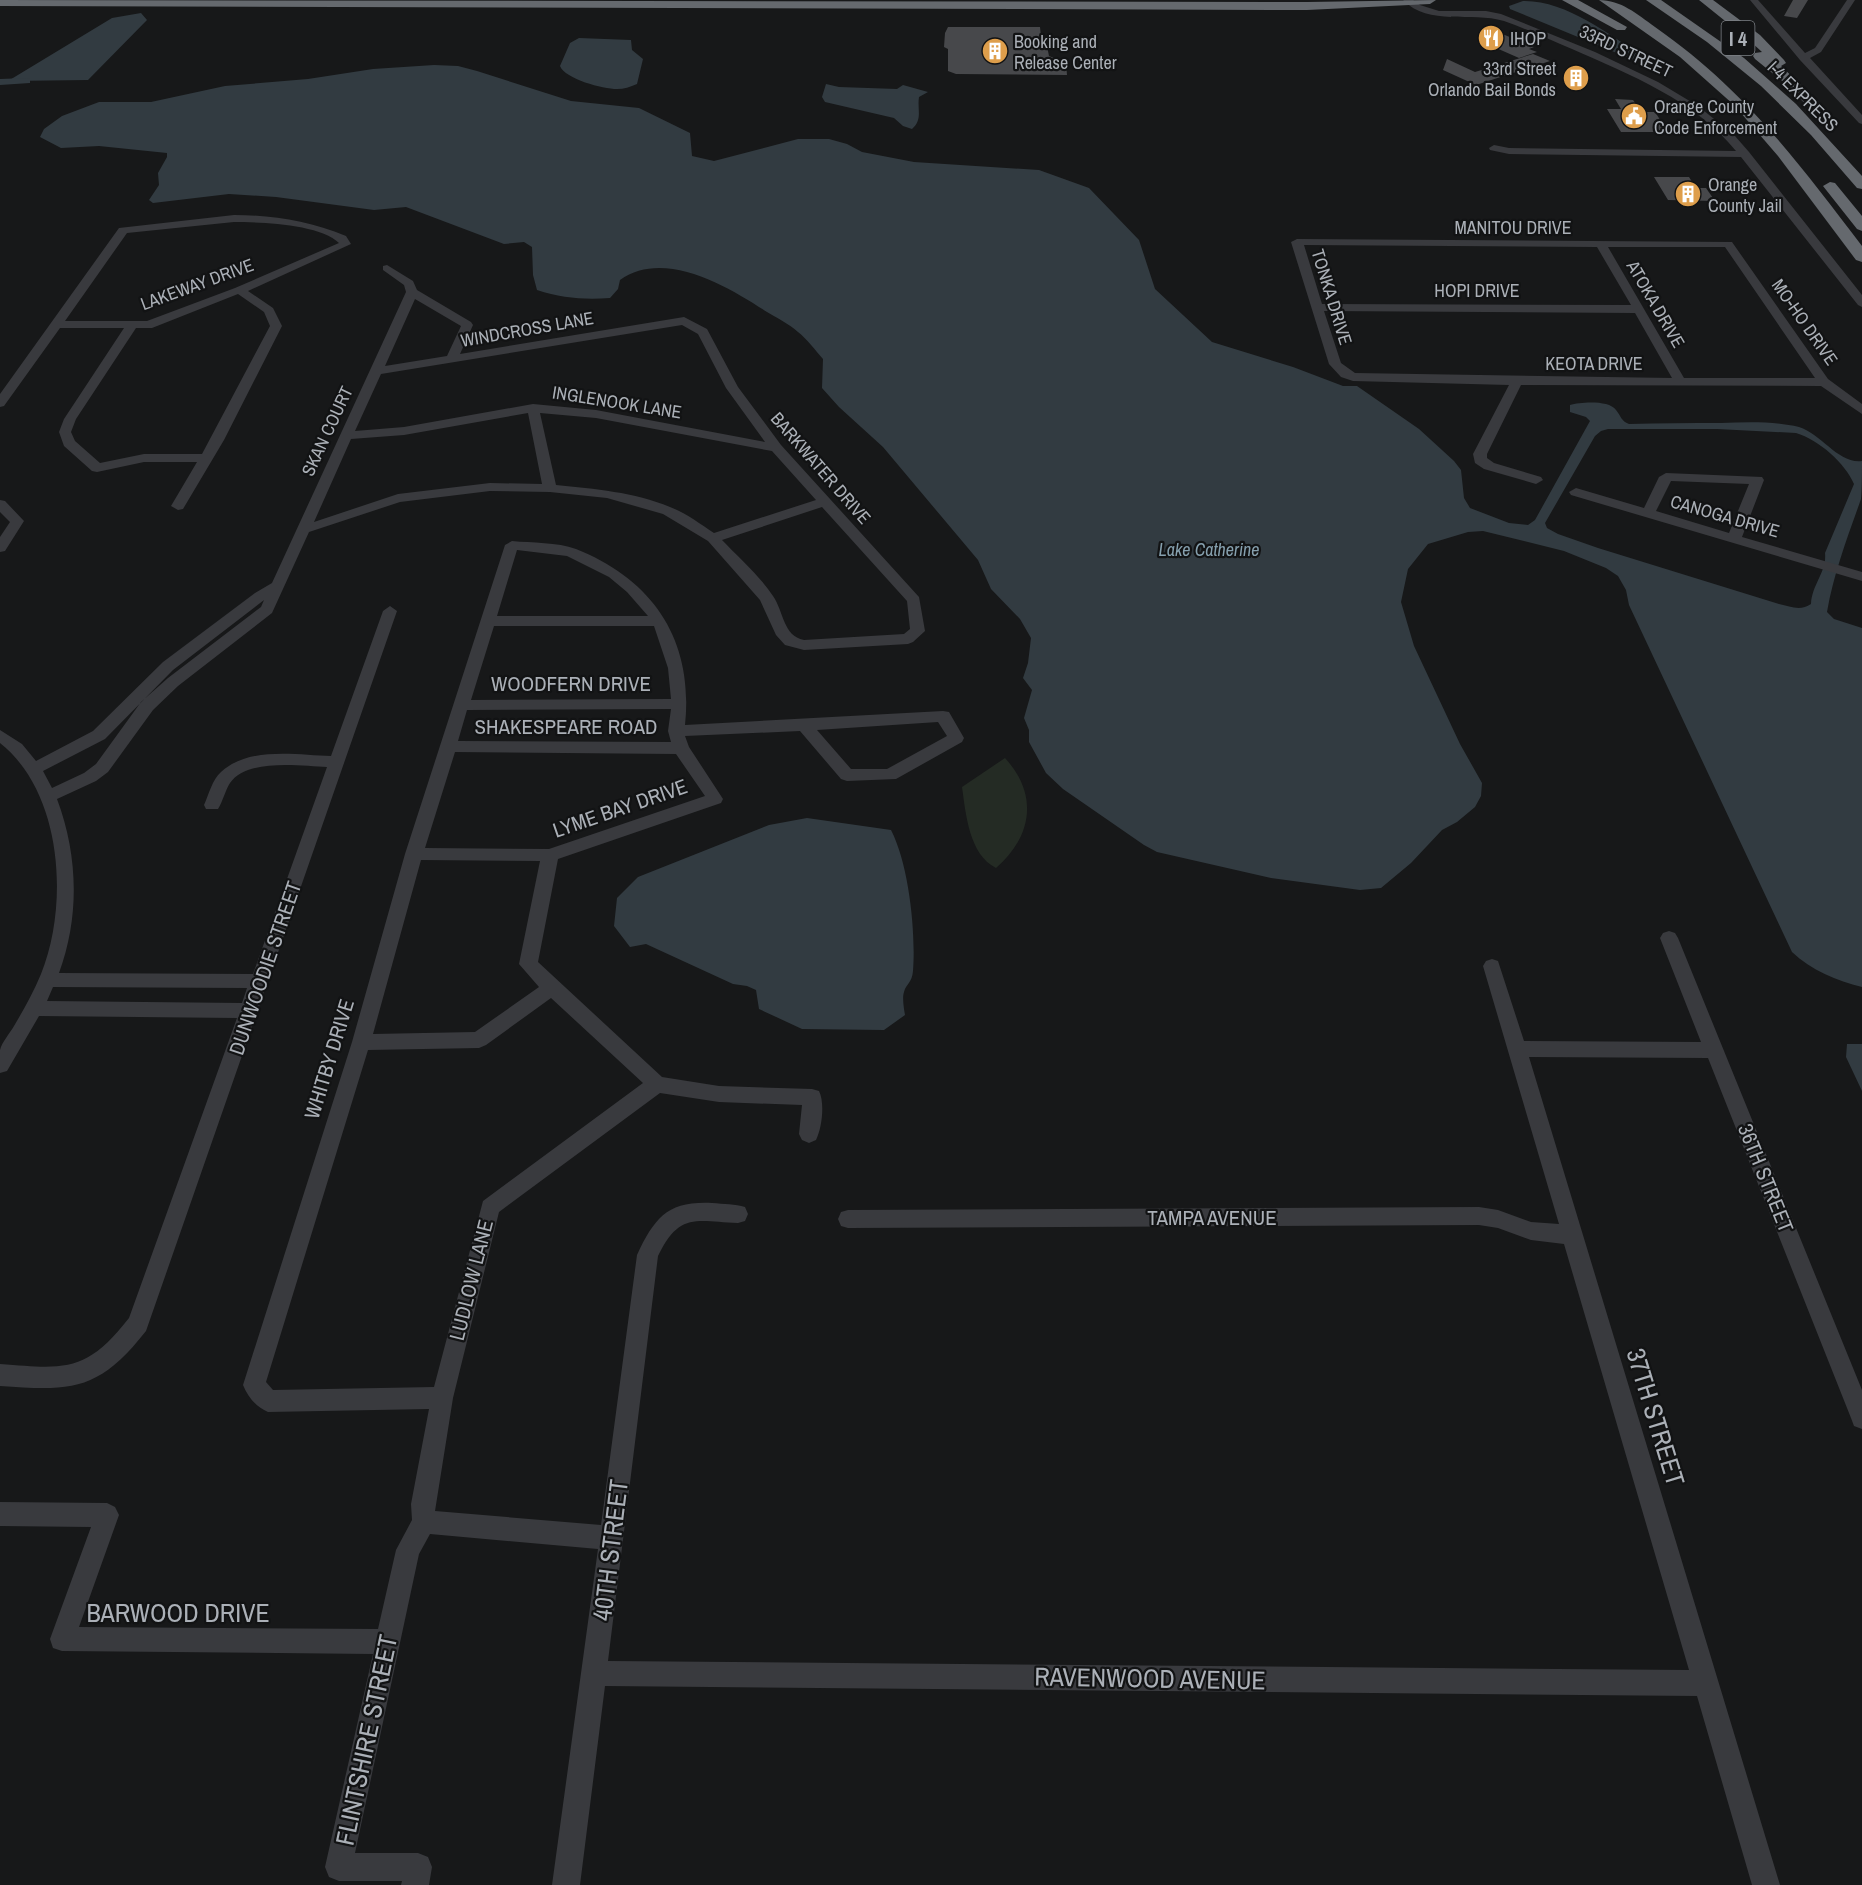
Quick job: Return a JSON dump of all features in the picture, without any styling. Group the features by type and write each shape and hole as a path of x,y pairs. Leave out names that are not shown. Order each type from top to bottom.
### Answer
{"highway":[{"path":"191,3 225,0"},
{"path":"888,5 930,0"},
{"path":"1136,6 1165,0"},
{"path":"1568,0 1641,39 1688,75"},
{"name":"I 4","path":"1605,0 1668,42 1714,80 1755,120 1862,257"},
{"name":"I-4 EXPRESS","path":"1628,0 1703,53 1741,86 1775,121"},
{"name":"I-4 EXPRESS","path":"1654,0 1735,55 1799,113 1862,184"},
{"path":"1705,0 1755,38 1777,59 1791,81"},
{"path":"1378,4 1407,1 1428,3"},
{"path":"0,2 1136,6 1428,3"},
{"name":"I 4","path":"1690,5 1739,39 1791,81 1834,126"},
{"path":"1700,86 1740,118 1810,188"},
{"path":"1817,172 1862,226"}],"street":[{"path":"1754,0 1764,15 1862,121"},
{"path":"1803,58 1818,50 1851,0"},
{"name":"33RD STREET","path":"1428,3 1464,12 1486,13 1506,18 1657,84 1711,120 1743,152 1862,303"},
{"path":"1851,110 1862,111"},
{"path":"1505,146 1743,152 1509,151 1494,148 1505,146"},
{"name":"LAKEWAY DRIVE","path":"237,216 311,226 342,238 345,244 239,290 148,325 56,324 123,230 237,216"},
{"name":"MANITOU DRIVE","path":"1297,242 1728,244"},
{"name":"TONKA DRIVE","path":"1297,242 1335,364 1345,374 1363,379"},
{"name":"ATOKA DRIVE","path":"1601,244 1680,381"},
{"name":"MO-HO DRIVE","path":"1728,244 1824,382 1862,410"},
{"path":"387,268 409,283 412,292 467,325 450,360"},
{"path":"178,506 207,458 276,326 269,310 239,290"},
{"name":"SKAN COURT","path":"48,796 90,777 102,768 147,706 173,682 267,610 275,598 277,586 412,292"},
{"name":"HOPI DRIVE","path":"1316,307 1637,309"},
{"name":"WINDCROSS LANE","path":"375,371 684,321"},
{"name":"BARKWATER DRIVE","path":"684,321 704,332 732,388 776,448 914,600 918,631 908,639 804,645 790,642 783,635 767,598 713,538"},
{"path":"0,403 56,324"},
{"path":"132,325 70,419 65,432 69,443 97,468 144,458 207,458"},
{"name":"KEOTA DRIVE","path":"1363,379 1824,382"},
{"path":"1517,381 1479,460 1489,466 1536,480"},
{"path":"533,408 550,488"},
{"name":"INGLENOOK LANE","path":"346,436 395,433 533,408 596,414 776,448"},
{"path":"1648,513 1666,477 1757,480 1734,538"},
{"path":"303,530 399,498 490,487 550,488 607,494 646,502 668,511 713,538 825,502"},
{"name":"CANOGA DRIVE","path":"1576,492 1862,576"},
{"path":"0,504 17,521 0,548"},
{"name":"WHITBY DRIVE","path":"442,1398 268,1401 254,1385 360,1042 414,854 450,747 512,545 570,552 614,574 632,589 660,621"},
{"path":"33,769 99,735 168,666 260,596 277,586"},
{"name":"DUNWOODIE STREET","path":"0,1374 62,1378 93,1367 119,1349 138,1324 390,611"},
{"path":"487,621 660,621 676,668 679,704 676,731 681,748"},
{"name":"WOODFERN DRIVE","path":"463,705 679,704"},
{"path":"676,731 943,716 956,738 890,776 847,775 804,724"},
{"path":"0,735 21,752 48,796 63,853 64,901 61,936 47,980 0,1065"},
{"name":"SHAKESPEARE ROAD","path":"450,747 681,748"},
{"name":"LYME BAY DRIVE","path":"657,1084 528,964 550,855 715,799 681,748"},
{"path":"212,806 225,777 242,765 263,761 338,762"},
{"path":"414,854 550,855"},
{"name":"36TH STREET","path":"1670,938 1862,1418"},
{"name":"37TH STREET","path":"1492,966 1766,1885"},
{"path":"47,980 260,981"},
{"path":"360,1042 479,1040 552,988"},
{"path":"33,1008 250,1011"},
{"path":"1518,1049 1715,1050"},
{"path":"657,1084 719,1094 812,1097 809,1134"},
{"name":"LUDLOW LANE","path":"424,1522 423,1504 442,1398 490,1207 657,1084"},
{"name":"40TH STREET","path":"566,1885 648,1255 657,1234 668,1221 680,1214 738,1214"},
{"name":"TAMPA AVENUE","path":"848,1220 1479,1216 1498,1219 1531,1231 1572,1235"},
{"name":"BARWOOD DRIVE","path":"0,1514 107,1515 62,1639 388,1642"},
{"path":"424,1522 612,1539"},
{"name":"FLINTSHIRE STREET","path":"414,1885 418,1867 339,1867 408,1550 424,1522"},
{"name":"RAVENWOOD AVENUE","path":"595,1673 1706,1683"}],"shaded area":[{"path":"1005,758 1023,786 1027,801 1027,815 1024,829 1017,843 996,868 987,862 974,844 967,821 962,787"}],"water":[{"path":"1523,1 1539,2 1571,12 1643,56 1647,64 1510,9 1509,6"},
{"path":"141,13 147,20 88,80 8,81 112,18"},
{"path":"579,38 631,40 632,50 643,59 637,84 627,88 611,89 577,79 563,71 560,66 570,43"},
{"name":"Lake Catherine","path":"434,65 458,66 571,101 639,108 690,133 692,156 714,161 798,139 829,139 847,144 862,152 914,162 1039,170 1089,188 1139,240 1155,289 1212,342 1293,367 1343,386 1357,386 1419,429 1454,461 1461,470 1464,498 1470,508 1509,523 1528,525 1535,520 1590,421 1586,417 1570,412 1570,405 1575,404 1607,405 1616,410 1629,424 1751,422 1790,425 1807,431 1845,458 1862,461 1861,499 1837,568 1827,612 1834,619 1862,628 1862,987 1825,974 1792,952 1629,605 1626,590 1618,576 1606,568 1564,551 1483,531 1468,532 1428,544 1408,569 1401,602 1414,646 1460,744 1482,783 1481,796 1475,807 1457,822 1442,830 1411,863 1381,888 1360,890 1271,878 1157,852 1063,789 1046,773 1029,742 1029,730 1024,718 1032,690 1023,678 1028,663 1031,638 1020,619 991,589 978,560 883,447 839,407 822,388 823,359 805,338 787,324 715,282 676,269 656,268 637,271 620,280 618,289 610,298 573,298 537,290 533,275 532,247 524,242 504,244 406,207 374,210 276,197 229,194 153,203 149,200 159,185 158,173 167,153 99,146 61,148 40,137 44,129 62,116 99,102 151,102 225,86 308,79 373,69","holes":["1608,429 1717,429 1796,433 1805,436 1838,460 1850,476 1854,484 1825,553 1824,566 1811,604 1796,608 1779,604 1598,548 1547,528 1545,523 1595,436 1601,431"]},
{"path":"826,84 839,87 897,89 903,85 928,92 919,97 919,118 912,129 903,126 894,118 825,102 822,97"},
{"path":"807,818 891,830 897,845 910,899 913,971 903,994 905,1015 884,1030 802,1029 759,1009 756,990 733,984 646,944 630,947 614,926 617,898 638,877 769,825"},
{"path":"1847,1044 1862,1044 1862,1091 1846,1057"}],"building":[{"path":"1793,0 1808,0 1797,18 1784,16"},
{"name":"Booking and Release Center","path":"948,27 1040,27 1042,46 1047,46 1049,56 1066,63 1067,75 956,74 948,71 948,49 944,47"},
{"path":"1500,33 1534,47 1529,49 1537,52 1519,58 1478,40"},
{"path":"1533,54 1550,61 1476,85 1443,70 1447,59 1475,72"},
{"name":"Orange County Code Enforcement","path":"1615,99 1633,100 1642,112 1655,112 1668,132 1621,132 1607,109 1621,109"},
{"name":"Orange County Jail","path":"1654,177 1689,177 1696,188 1706,188 1715,201 1668,200"}],"waterway":[{"path":"0,82 27,81"}],"place":[{"name":"IHOP","path":"1491,38"},
{"name":"Booking and Release Center","path":"995,51"},
{"name":"33rd Street Orlando Bail Bonds","path":"1576,78"},
{"name":"Orange County Code Enforcement","path":"1634,116"},
{"name":"Orange County Jail","path":"1688,194"}]}
